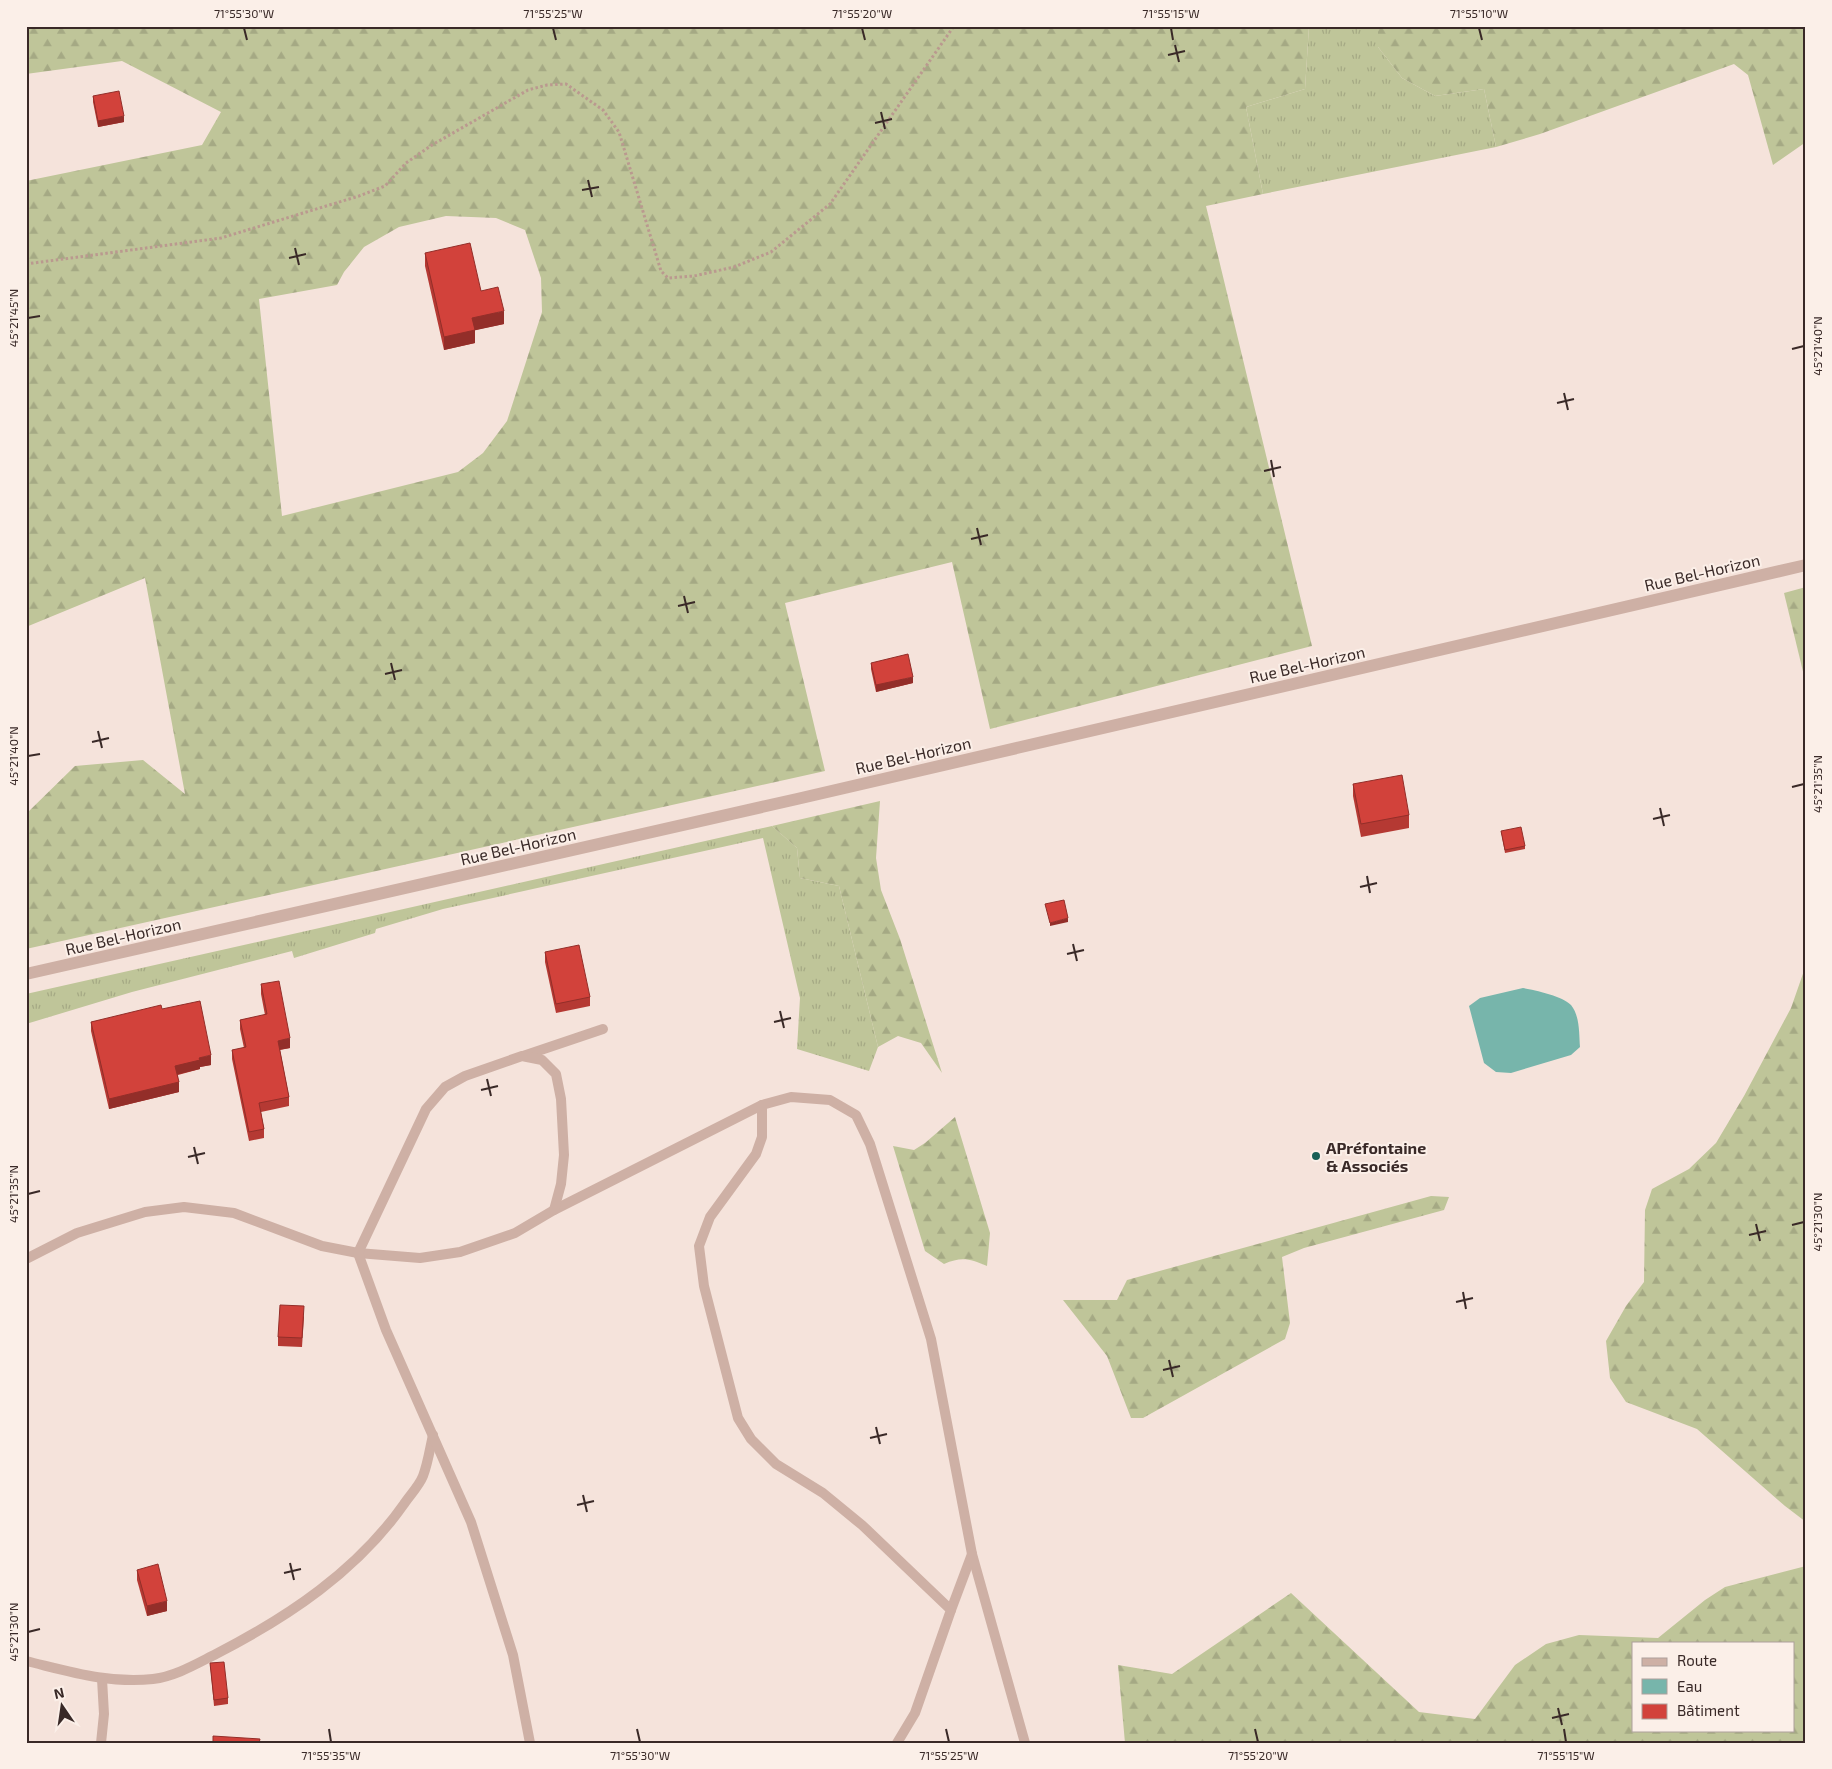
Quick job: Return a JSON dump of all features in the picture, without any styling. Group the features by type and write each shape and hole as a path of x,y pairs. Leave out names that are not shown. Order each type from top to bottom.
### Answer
{"street":[{"name":"Rue Bel-Horizon","path":"26,974 1806,565"}],"lane":[{"path":"530,1743 513,1655 472,1522 386,1330 358,1253 426,1109 445,1087 464,1076 603,1029"},
{"path":"522,1056 542,1060 556,1074 561,1099 564,1155 561,1184 554,1210"},
{"path":"26,1259 77,1233 144,1212 184,1207 234,1213 322,1246 358,1253 420,1258 460,1252 515,1233 554,1210 762,1105 791,1097 830,1100 856,1115 870,1144 931,1338 972,1554 1025,1743"},
{"path":"762,1105 762,1137 756,1154 710,1216 699,1246 704,1286 738,1418 751,1439 776,1464 823,1493 862,1525 951,1610"},
{"path":"26,1661 102,1679 130,1681 155,1679 180,1672 254,1634 319,1591 350,1566 392,1520 422,1476 433,1435"},
{"path":"897,1743 915,1713 972,1554"},
{"path":"101,1743 104,1714 102,1679"}],"path":[{"path":"26,264 221,238 360,196 385,186 406,163 432,145 528,90 547,85 566,84 603,110 619,132 661,272 668,278 694,276 734,267 771,252 830,204 954,26"}],"green space":[{"path":"26,26 1309,26 1305,89 1246,107 1263,194 1206,206 1312,646 990,729 952,562 785,603 825,771 26,949 26,814 75,766 143,760 185,794 145,578 26,627 26,181 202,145 221,112 122,61 26,74","holes":["446,216 496,218 525,230 541,278 542,312 507,421 483,453 458,472 282,516 259,299 337,285 344,272 364,247 399,227"]},
{"path":"1309,26 1378,26 1378,47 1402,78 1435,96 1484,89 1496,147 1263,194 1246,107 1305,89"},
{"path":"1378,26 1806,26 1806,142 1773,165 1748,75 1734,64 1540,134 1496,147 1484,89 1435,96 1402,78 1378,47"},
{"path":"1806,587 1806,684 1784,593"},
{"path":"880,801 876,858 881,890 900,939 942,1073 921,1043 898,1036 878,1047 839,886 800,878 797,848 772,826"},
{"path":"772,826 797,848 800,878 839,886 878,1047 869,1071 797,1049 800,998 763,838 443,909 376,929 375,933 294,958 292,951 132,992 26,1024 26,994"},
{"path":"1806,965 1806,1522 1697,1429 1626,1402 1610,1378 1606,1341 1626,1306 1644,1282 1645,1210 1652,1189 1689,1169 1716,1143 1744,1096 1791,1008"},
{"path":"955,1117 990,1233 987,1266 966,1259 944,1264 925,1251 893,1146 914,1150"},
{"path":"1431,1196 1449,1197 1444,1210 1304,1248 1282,1257 1290,1323 1285,1339 1143,1418 1131,1418 1107,1356 1063,1300 1117,1300 1127,1280"},
{"path":"1806,1566 1806,1743 1125,1743 1118,1665 1172,1674 1291,1593 1419,1712 1475,1719 1515,1665 1546,1644 1579,1635 1658,1638 1705,1600 1725,1587"}],"water":[{"path":"1523,988 1555,996 1571,1005 1578,1020 1580,1047 1571,1055 1511,1073 1496,1072 1484,1063 1469,1006 1480,998"}],"building":[{"path":"119,91 124,116 98,121 93,96"},
{"path":"470,243 481,291 498,287 504,311 472,318 475,330 444,337 425,253"},
{"path":"908,654 913,677 876,685 871,663"},
{"path":"1402,775 1409,815 1361,824 1353,784"},
{"path":"1521,827 1525,846 1505,850 1501,831"},
{"path":"1064,900 1068,918 1050,923 1045,904"},
{"path":"579,945 590,997 556,1004 545,952"},
{"path":"279,981 290,1038 278,1041 289,1097 259,1103 264,1129 249,1132 232,1050 246,1047 240,1020 267,1014 261,984"},
{"path":"200,1001 211,1055 199,1058 200,1060 175,1066 179,1082 109,1099 91,1022 161,1005 162,1009"},
{"path":"280,1305 304,1306 302,1338 278,1337"},
{"path":"158,1564 167,1601 147,1606 137,1570"},
{"path":"224,1662 228,1698 214,1700 210,1663"},
{"path":"213,1736 260,1739 259,1743 213,1743"}],"place":[{"name":"APréfontaine & Associés","path":"1316,1156"}]}
